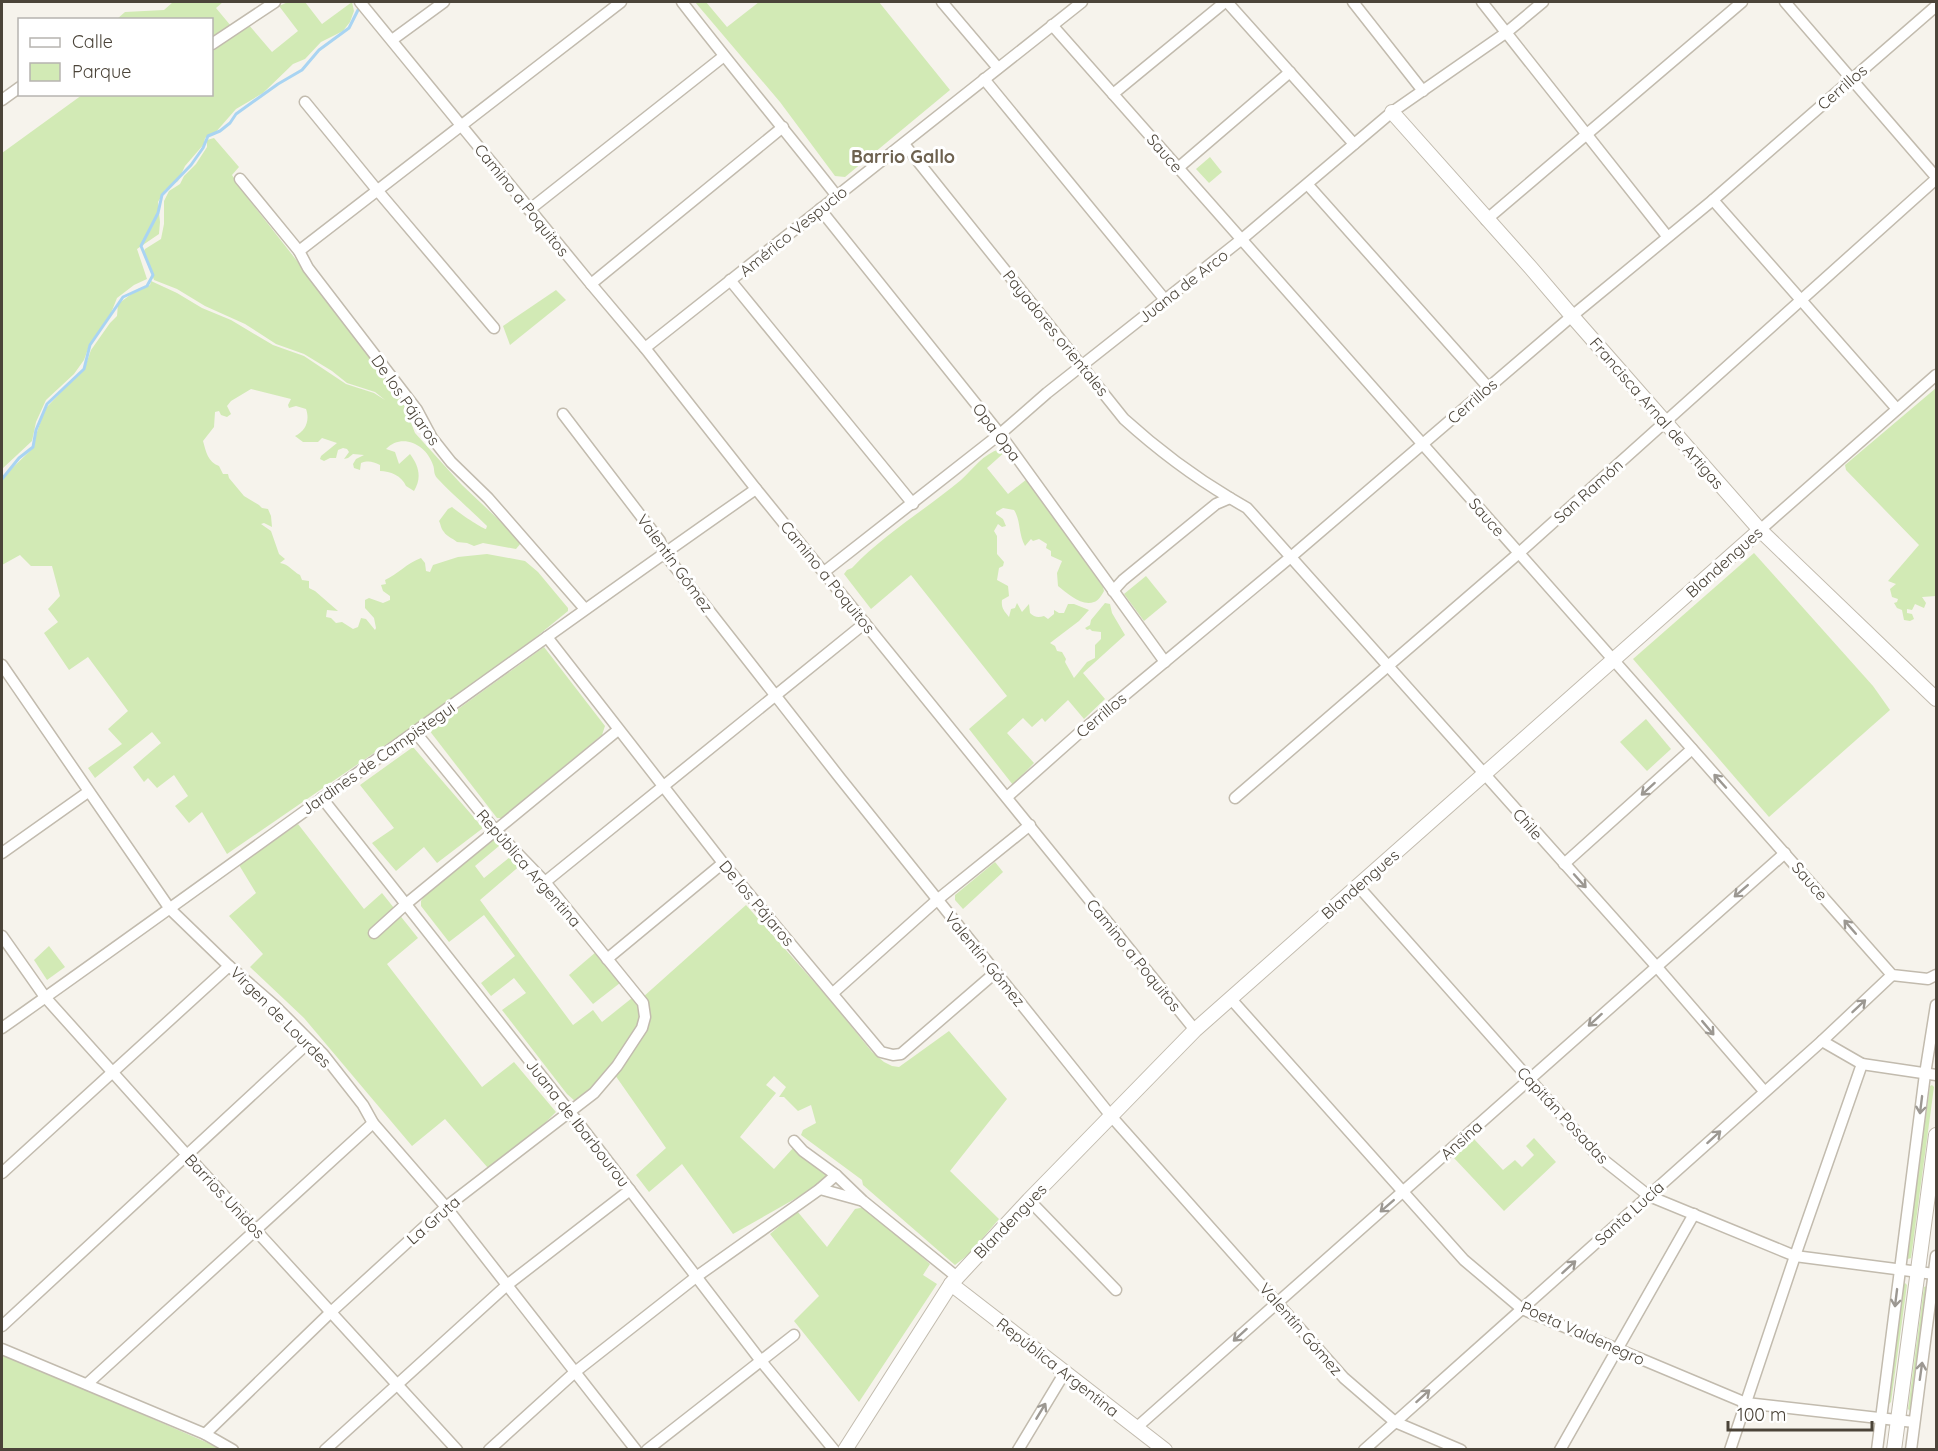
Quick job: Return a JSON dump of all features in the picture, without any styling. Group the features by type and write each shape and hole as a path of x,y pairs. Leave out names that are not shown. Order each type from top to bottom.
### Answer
{"street":[{"path":"213,43 275,2"},
{"name":"Camino a Poquitos","path":"360,2 645,348 756,489 1195,1030"},
{"path":"392,40 444,2"},
{"path":"299,251 621,2"},
{"path":"682,2 836,195"},
{"path":"942,2 998,68"},
{"name":"Américo Vespucio","path":"645,348 1082,2"},
{"path":"1113,94 1226,2 1354,144"},
{"path":"1353,2 1423,91"},
{"path":"1482,2 1667,237"},
{"name":"Juana de Arco","path":"824,572 913,504 1000,435 1047,393 1166,301 1392,112 1507,32 1543,2"},
{"path":"1486,220 1742,2"},
{"path":"1785,2 1936,178"},
{"name":"Cerrillos","path":"1007,797 1488,387 1713,200 1936,6"},
{"name":"Sauce","path":"1052,25 1892,975"},
{"path":"530,210 724,56"},
{"path":"1178,168 1290,72"},
{"path":"984,79 1166,301"},
{"path":"2,100 18,88"},
{"path":"305,102 494,328"},
{"name":"Francisca Arnal de Artigas","path":"1392,112 1760,530 1936,699"},
{"path":"591,284 783,127"},
{"name":"Payadores orientales","path":"904,144 1124,419 1210,487 1247,508 1292,556"},
{"name":"San Ramón","path":"1235,798 1519,553 1936,178"},
{"name":"De los Pájaros","path":"240,179 299,251 308,268 417,410 432,438 451,462 488,498 585,609"},
{"path":"1308,184 1488,387"},
{"path":"1713,200 1897,409"},
{"name":"Opa Opa","path":"820,209 1000,435 1165,662"},
{"path":"730,280 913,504"},
{"name":"Blandengues","path":"845,1449 954,1280 1195,1030 1936,375"},
{"name":"Valentín Gómez","path":"562,414 660,541 664,553 776,697 1111,1116 1344,1378 1395,1422 1461,1449"},
{"name":"Jardines de Campistegui","path":"2,1028 416,733 585,609 756,489"},
{"path":"1113,591 1123,580 1216,504 1230,498"},
{"name":"Chile","path":"1292,556 1764,1091"},
{"path":"545,882 865,623"},
{"name":"De los Pájaros","path":"547,637 723,863 881,1052 901,1054 996,972"},
{"name":"Virgen de Lourdes","path":"2,665 170,909 275,1006 322,1054 363,1105 373,1123 446,1207 636,1449"},
{"path":"374,933 405,904 618,730"},
{"name":"República Argentina","path":"416,733 495,830 545,882 643,1003"},
{"path":"1564,864 1692,749"},
{"path":"2,853 88,792"},
{"name":"Juana de Ibarbourou","path":"322,798 570,1112 761,1361 834,1449"},
{"path":"833,993 937,900 1030,825"},
{"name":"Ansina","path":"1137,1428 1785,853"},
{"path":"607,959 723,863"},
{"name":"Capitán Posadas","path":"1358,886 1596,1154 1649,1196 1795,1256 1934,1274"},
{"name":"Barrios Unidos","path":"2,936 45,997 457,1449"},
{"path":"2,1173 230,966"},
{"path":"1892,975 1928,979 1936,975"},
{"name":"Santa Lucía","path":"1364,1449 1822,1041 1892,975"},
{"name":"Poeta Valdenegro","path":"1231,999 1464,1260 1522,1309 1746,1403 1914,1422"},
{"name":"La Gruta","path":"205,1434 331,1312 446,1207 594,1093 617,1066 642,1029 645,1017 643,1003"},
{"path":"1877,1449 1900,1270 1931,1075 1936,1005"},
{"path":"1822,1041 1862,1065 1931,1075"},
{"path":"2,1326 309,1042"},
{"path":"1730,1449 1862,1065"},
{"path":"87,1384 373,1123"},
{"path":"1894,1449 1936,1136"},
{"name":"República Argentina","path":"794,1141 803,1151 836,1175 954,1280 1065,1372 1165,1449"},
{"path":"489,1449 575,1372 696,1277 820,1189 836,1175"},
{"path":"820,1189 863,1201"},
{"path":"325,1449 507,1285 630,1190"},
{"path":"1029,1200 1116,1290"},
{"path":"1560,1449 1694,1214"},
{"path":"1911,1449 1936,1256"},
{"path":"647,1449 794,1335"},
{"path":"2,1349 205,1434 233,1449"},
{"path":"1018,1449 1065,1372"}],"green space":[{"path":"173,2 223,2 216,8 231,26 248,24 272,52 298,31 279,6 288,2 305,2 322,24 352,2 354,11 343,31 321,42 305,59 293,64 263,93 236,109 215,133 205,138 204,144 185,166 178,181 165,190 158,202 159,234 137,249 147,279 134,285 117,298 111,313 89,346 84,360 74,374 46,400 36,422 32,441 2,469 2,153 81,96 213,96 213,18 118,18 125,12 164,10"},
{"path":"695,2 706,2 727,27 759,2 879,2 950,90 845,177 835,176 780,102"},
{"path":"214,138 239,167 232,175 247,197 398,390 415,433 462,485 521,543 516,549 483,543 474,546 457,542 447,535 442,530 439,521 452,507 479,526 486,529 487,526 437,478 430,458 413,443 399,442 386,449 395,452 399,464 410,454 419,477 414,491 406,486 402,479 380,471 380,465 375,463 364,462 361,463 360,470 354,468 353,464 356,459 364,455 353,454 344,459 349,452 347,449 338,450 336,458 324,461 320,459 337,443 322,438 318,442 303,442 295,436 306,425 308,417 306,409 296,406 289,408 291,399 251,389 231,401 227,406 231,414 227,417 221,415 219,411 215,412 214,427 203,441 210,459 219,466 223,474 228,474 244,496 262,508 268,509 272,527 261,524 271,531 279,554 285,559 280,563 300,575 302,580 309,581 309,588 338,611 327,610 326,617 336,623 342,622 353,629 358,627 361,618 366,619 375,630 374,618 365,608 365,600 369,598 383,603 390,600 390,596 383,591 381,585 386,584 385,580 421,558 425,563 426,571 430,572 433,565 458,557 487,554 525,561 538,572 568,608 568,611 502,665 227,854 202,812 189,823 175,806 188,796 174,775 157,788 148,778 144,782 133,767 161,743 152,732 95,778 88,768 122,744 108,729 128,711 88,657 69,670 44,633 58,622 48,609 60,596 52,566 31,566 20,555 2,565 2,478 34,447 45,409 84,370 91,350 117,316 118,304 138,289 150,285 151,281 202,308 231,320 273,345 304,356 346,384 374,393 385,400 375,392 347,383 304,354 276,344 245,324 205,306 177,289 154,280 143,253 145,249 161,239 164,224 164,201 169,191 180,184 184,176 196,164 207,147 207,140"},
{"path":"1210,157 1222,172 1209,183 1196,169"},
{"path":"556,290 566,300 510,345 503,326"},
{"path":"1936,388 1936,596 1922,597 1926,603 1924,608 1915,604 1912,610 1907,609 1907,613 1912,614 1914,619 1910,621 1904,620 1902,610 1894,603 1898,599 1892,597 1890,589 1896,584 1888,581 1919,545 1846,470 1845,465"},
{"path":"1000,449 1006,451 987,468 1008,494 1027,479 1104,591 1100,598 1085,603 1058,586 1057,573 1062,561 1051,556 1051,551 1046,548 1047,544 1039,539 1033,541 1031,539 1025,546 1014,510 1003,508 996,514 1003,519 1006,526 1002,527 998,524 994,531 997,536 997,554 1004,562 999,568 997,580 1008,586 1009,596 1002,600 1004,611 1009,617 1011,609 1015,608 1017,603 1022,612 1029,604 1030,613 1048,619 1054,614 1054,610 1064,613 1068,604 1089,610 1079,621 1050,643 1057,651 1062,652 1074,678 1087,662 1095,658 1095,645 1101,639 1101,632 1085,628 1090,625 1091,620 1105,603 1110,604 1112,613 1125,635 1083,673 1105,699 1084,719 1068,700 1045,722 1042,718 1032,727 1023,718 1007,733 1034,763 1013,785 969,729 1007,696 911,575 871,609 844,574 891,533 961,480 983,458"},
{"path":"1754,553 1873,686 1890,710 1769,817 1633,659"},
{"path":"1146,576 1167,602 1144,621 1124,594"},
{"path":"544,647 605,726 602,735 502,818 497,818 429,730"},
{"path":"1646,719 1671,749 1647,771 1620,742"},
{"path":"413,747 483,828 437,863 424,847 396,871 372,843 394,828 360,785"},
{"path":"298,824 364,909 382,893 418,938 387,964 482,1087 514,1062 556,1112 538,1130 488,1168 445,1119 412,1146 304,1018 250,967 263,954 229,916 256,893 239,865"},
{"path":"497,837 505,841 475,866 484,878 515,853 523,863 480,900 573,1025 593,1010 602,1022 632,998 638,1006 640,1017 637,1029 629,1043 608,1071 579,1102 567,1094 502,1010 526,993 514,978 491,996 481,983 515,956 484,915 449,942 421,906 425,895"},
{"path":"995,862 1003,872 963,909 955,900 955,895"},
{"path":"746,905 830,1000 872,1052 884,1062 899,1067 949,1031 1007,1099 950,1171 999,1219 969,1254 955,1265 863,1185 862,1180 801,1135 803,1130 816,1123 811,1105 798,1111 784,1097 779,1097 786,1087 774,1076 766,1085 776,1093 740,1137 774,1169 794,1147 830,1175 823,1183 733,1234 682,1164 649,1192 636,1175 666,1148 615,1075 649,1025 651,1014 643,997"},
{"path":"49,946 65,967 47,980 34,960"},
{"path":"596,952 620,983 593,1004 569,975"},
{"path":"1930,1086 1934,1087 1911,1258 1908,1259 1906,1257"},
{"path":"1534,1138 1556,1162 1504,1211 1454,1158 1474,1139 1503,1170 1515,1160 1522,1167 1534,1155 1526,1146"},
{"path":"865,1207 930,1264 923,1275 937,1284 859,1402 794,1321 819,1296 770,1234 797,1211 827,1247 855,1209"},
{"path":"1905,1283 1907,1285 1889,1404 1902,1285"},
{"path":"1924,1287 1929,1288 1910,1411 1908,1409"},
{"path":"2,1353 208,1443 219,1449 2,1449"}],"waterway":[{"path":"2,479 19,458 33,447 36,430 47,404 84,369 90,345 123,297 147,286 153,275 141,246 158,213 162,195 191,165 208,136 220,131 236,114 302,70 319,50 349,28 360,6"}],"district":[{"name":"Barrio Gallo","path":"903,157"}]}
